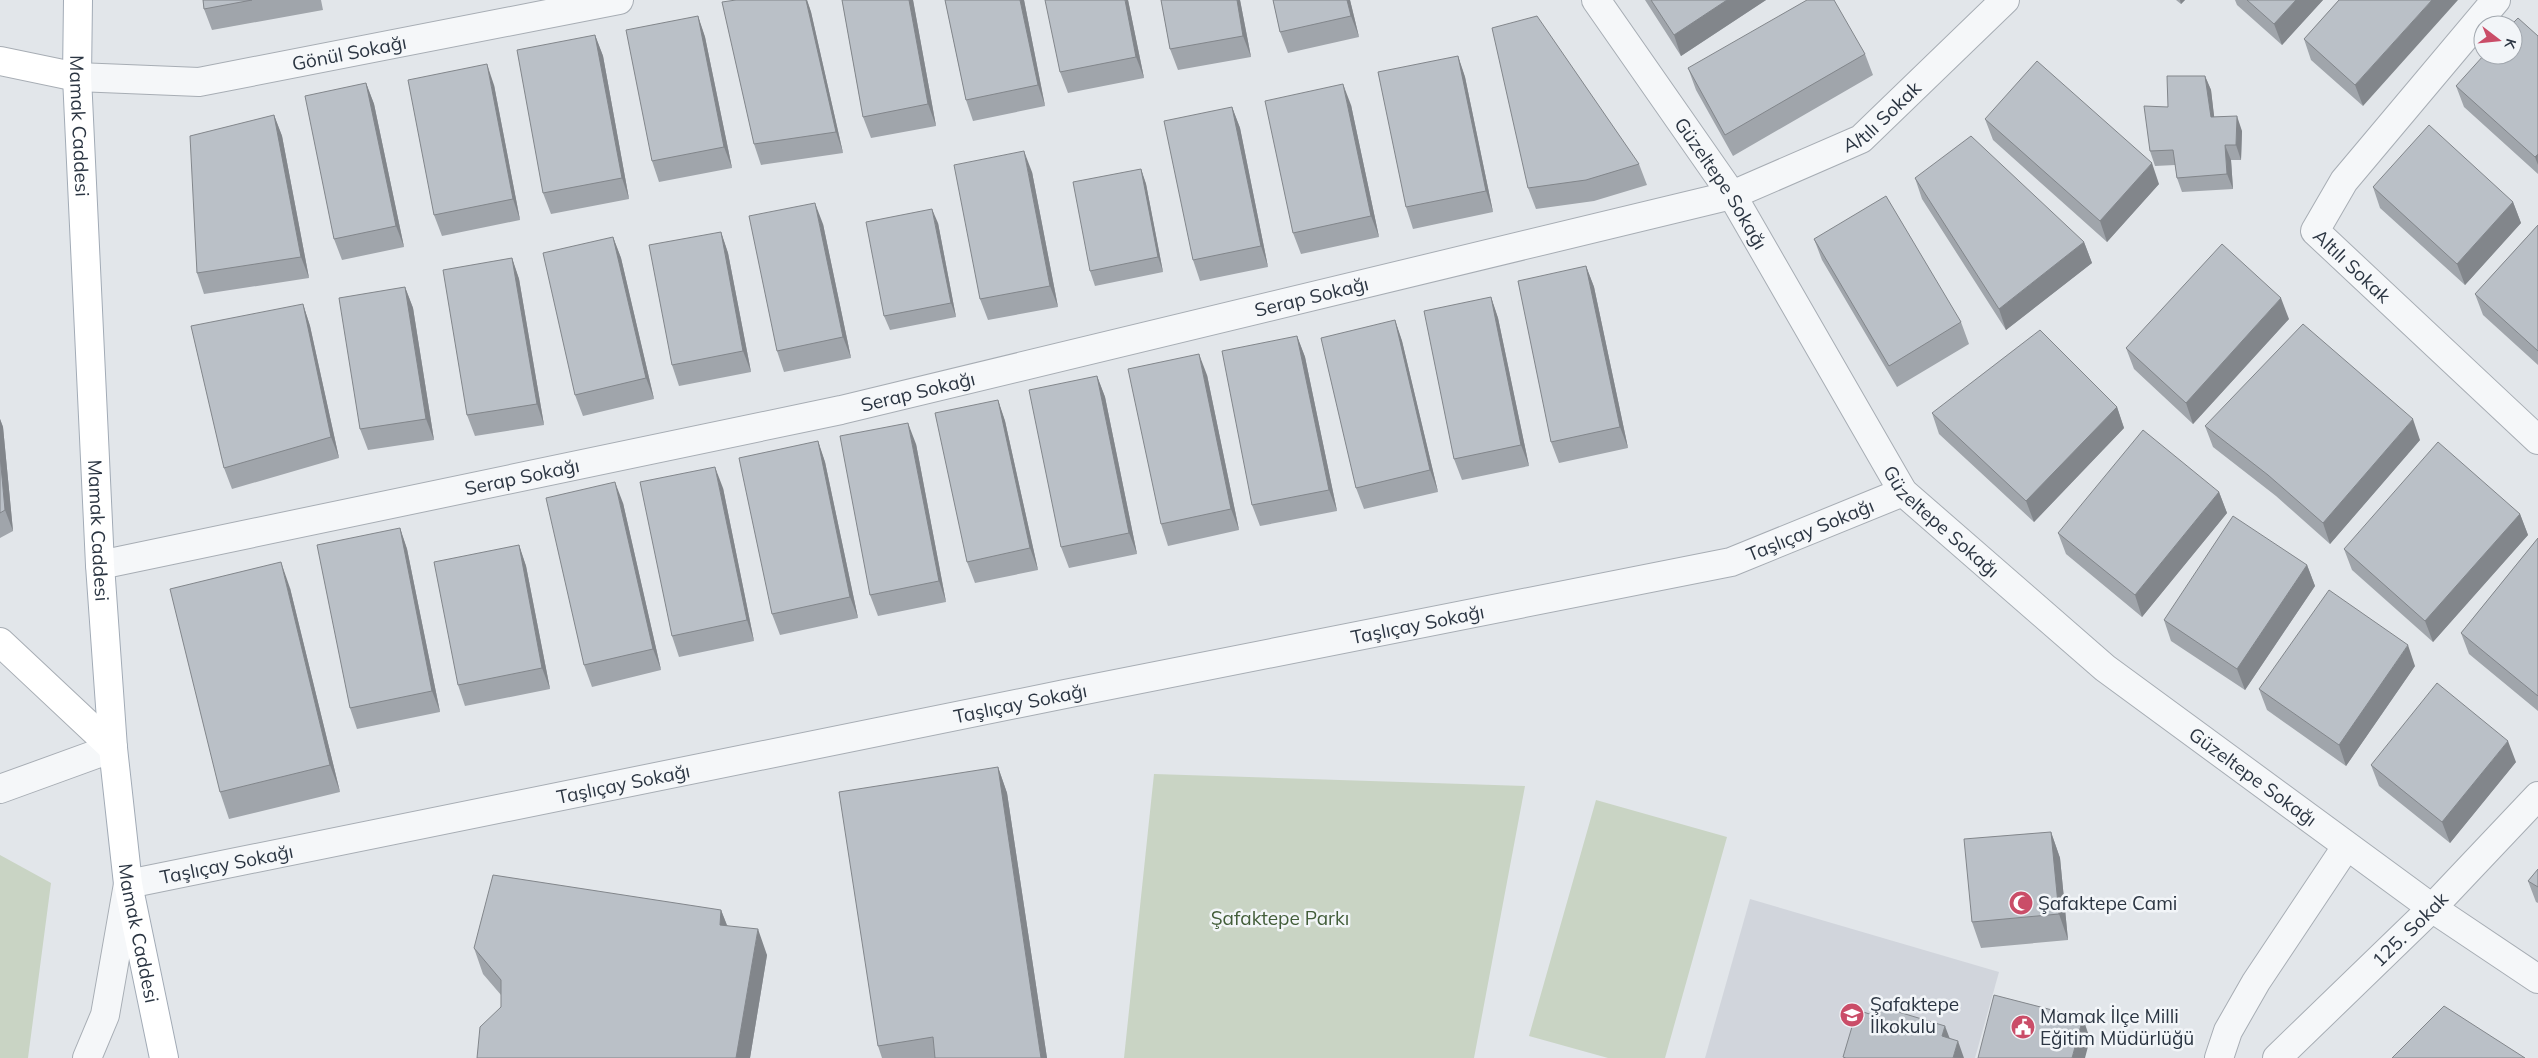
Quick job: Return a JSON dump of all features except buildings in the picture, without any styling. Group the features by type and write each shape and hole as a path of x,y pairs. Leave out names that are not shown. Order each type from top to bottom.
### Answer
{"main road":[{"name":"Mamak Caddesi","path":"78,0 77,78 100,565 113,748 128,884 164,1058"},
{"path":"0,62 77,78"},
{"path":"0,642 113,748"}],"street":[{"name":"Gönül Sokağı","path":"77,78 199,82 619,0"},
{"name":"Güzeltepe Sokağı","path":"1596,0 1732,195 1903,492 2104,668 2346,847 2432,908 2538,979"},
{"name":"Altılı Sokak","path":"1732,195 1861,139 2005,0"},
{"name":"Altılı Sokak","path":"2496,0 2344,181 2315,231 2538,440"},
{"name":"Serap Sokağı","path":"100,565 841,410 1732,195"},
{"name":"Taşlıçay Sokağı","path":"128,884 1065,694 1731,562 1903,492"},
{"path":"0,789 113,748"},
{"name":"125. Sokak","path":"2282,1057 2432,908 2538,796"},
{"path":"2219,1058 2228,1030 2256,982 2346,847"},
{"path":"87,1058 105,1015 128,884"}],"shaded area":[{"name":"Şafaktepe İlkokulu","path":"1750,899 1999,972 1975,1058 1705,1058"}],"green space":[{"name":"Şafaktepe Parkı","path":"1154,774 1525,786 1474,1058 1124,1058"},
{"path":"1596,800 1727,837 1665,1058 1608,1058 1529,1036"},
{"path":"0,855 51,883 28,1058 0,1058"}],"place":[{"name":"Şafaktepe Cami","path":"2021,903"},
{"name":"Şafaktepe İlkokulu","path":"1852,1015"},
{"name":"Mamak İlçe Milli Eğitim Müdürlüğü","path":"2023,1027"}]}
